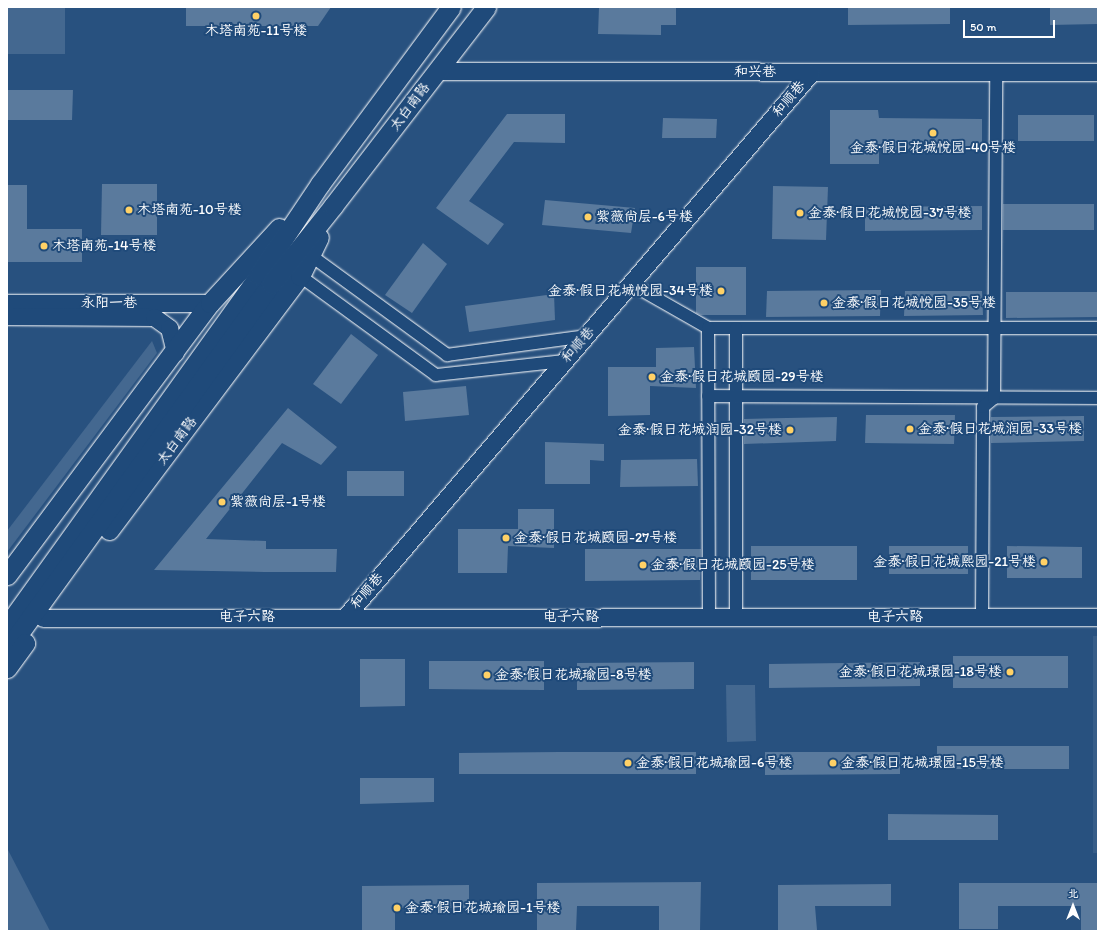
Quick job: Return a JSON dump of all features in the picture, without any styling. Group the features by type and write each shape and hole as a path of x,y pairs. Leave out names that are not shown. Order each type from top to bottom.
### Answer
{"main road":[{"name":"太白南路","path":"7,575 175,352 210,303 320,184 452,7"},
{"name":"太白南路","path":"7,626 265,280 333,206 486,7"},
{"name":"太白南路","path":"7,650 265,280 320,184"},
{"name":"太白南路","path":"7,668 300,276 333,206"}],"street":[{"name":"和兴巷","path":"437,71 811,73 1098,72"},
{"name":"和顺巷","path":"345,617 811,73"},
{"path":"994,398 996,73"},
{"path":"310,255 446,355 587,336"},
{"path":"300,276 436,375 565,361"},
{"path":"631,284 708,328 1098,328"},
{"name":"永阳一巷","path":"7,303 210,303"},
{"name":"永阳一巷","path":"7,316 154,317 169,328 175,352"},
{"path":"708,328 709,617"},
{"path":"736,328 736,617"},
{"path":"708,396 1098,398"},
{"path":"982,617 983,407 994,398"},
{"name":"电子六路","path":"43,618 1098,617"}],"shaded area":[{"path":"7,7 65,7 65,54 7,54"},
{"path":"152,341 157,353 7,552 7,531"},
{"path":"1093,636 1098,636 1098,853 1093,853"},
{"path":"726,685 755,685 756,741 727,742"},
{"path":"7,848 50,931 7,931"}],"building":[{"name":"木塔南苑-11号楼","path":"186,7 331,7 318,26 186,26"},
{"path":"599,7 676,7 676,25 661,25 661,35 598,34"},
{"path":"848,7 950,7 950,24 848,25"},
{"path":"1050,7 1098,7 1098,24 1050,25"},
{"path":"7,90 73,90 72,120 7,120"},
{"path":"830,110 878,110 879,118 982,119 982,148 879,150 879,164 830,164"},
{"path":"507,114 565,114 565,143 514,142 469,201 504,224 488,245 436,208"},
{"path":"1018,115 1094,115 1094,141 1018,141"},
{"path":"663,118 717,119 716,138 662,138"},
{"name":"木塔南苑-10号楼","path":"102,184 157,184 157,235 101,235"},
{"name":"木塔南苑-14号楼","path":"7,185 27,185 27,229 82,229 82,262 7,262"},
{"name":"金泰·假日花城悦园-37号楼","path":"773,186 828,187 826,240 772,239"},
{"name":"紫薇尚层-6号楼","path":"545,200 635,208 631,233 542,225"},
{"path":"1003,204 1094,204 1094,230 1003,230"},
{"path":"982,206 982,230 865,231 865,207"},
{"path":"423,243 447,264 412,313 385,295"},
{"name":"金泰·假日花城悦园-34号楼","path":"696,267 746,267 746,315 701,315 696,313"},
{"name":"金泰·假日花城悦园-35号楼","path":"881,290 880,316 766,317 767,291"},
{"path":"905,291 982,291 983,315 904,316"},
{"path":"1006,292 1098,292 1098,317 1006,318"},
{"path":"554,294 555,320 469,332 465,306"},
{"path":"351,334 378,355 341,404 313,384"},
{"name":"金泰·假日花城颐园-29号楼","path":"694,347 696,388 650,386 650,415 608,416 608,367 656,367 656,348"},
{"path":"466,386 469,415 405,421 403,392"},
{"name":"紫薇尚层-1号楼","path":"288,408 337,447 321,465 282,443 206,539 266,541 266,549 337,549 336,572 154,570"},
{"name":"金泰·假日花城润园-33号楼","path":"866,415 955,415 954,444 865,443"},
{"path":"1084,416 1084,441 991,443 991,417"},
{"name":"金泰·假日花城润园-32号楼","path":"837,417 836,441 744,444 744,419"},
{"path":"545,442 604,444 604,461 590,460 590,484 545,484"},
{"path":"697,459 698,486 620,487 621,460"},
{"path":"347,471 404,471 404,496 347,496"},
{"name":"金泰·假日花城颐园-27号楼","path":"518,509 554,509 554,548 508,546 507,573 458,573 458,529 518,529"},
{"path":"751,546 857,546 857,580 751,580"},
{"path":"889,546 968,546 968,574 889,574"},
{"name":"金泰·假日花城熙园-21号楼","path":"1007,546 1082,547 1082,578 1007,578"},
{"name":"金泰·假日花城颐园-25号楼","path":"585,549 701,549 700,580 585,581"},
{"name":"金泰·假日花城璟园-18号楼","path":"953,656 1068,656 1068,688 953,688"},
{"path":"360,659 405,659 405,706 360,707"},
{"name":"金泰·假日花城瑜园-8号楼","path":"429,661 544,661 544,690 429,689"},
{"path":"694,662 694,689 577,690 577,663"},
{"path":"920,662 920,686 769,688 769,664"},
{"path":"937,746 1069,746 1069,769 937,769"},
{"path":"696,752 696,774 459,774 459,753"},
{"name":"金泰·假日花城璟园-15号楼","path":"765,752 900,752 900,774 765,775"},
{"path":"360,778 434,778 434,802 360,804"},
{"path":"888,814 998,815 998,840 888,840"},
{"path":"701,882 700,931 659,931 659,906 577,906 576,931 537,931 537,883"},
{"path":"959,883 1098,883 1098,930 1081,930 1081,906 998,906 998,929 959,929"},
{"path":"891,884 891,906 815,906 817,930 778,930 778,885"},
{"name":"金泰·假日花城瑜园-1号楼","path":"469,885 469,908 395,908 395,930 362,931 362,886"}],"place":[{"name":"木塔南苑-11号楼","path":"256,16"},
{"name":"金泰·假日花城悦园-40号楼","path":"933,133"},
{"name":"木塔南苑-10号楼","path":"129,210"},
{"name":"金泰·假日花城悦园-37号楼","path":"800,213"},
{"name":"紫薇尚层-6号楼","path":"588,217"},
{"name":"木塔南苑-14号楼","path":"44,246"},
{"name":"金泰·假日花城悦园-34号楼","path":"721,291"},
{"name":"金泰·假日花城悦园-35号楼","path":"824,303"},
{"name":"金泰·假日花城颐园-29号楼","path":"652,377"},
{"name":"金泰·假日花城润园-33号楼","path":"910,429"},
{"name":"金泰·假日花城润园-32号楼","path":"790,430"},
{"name":"紫薇尚层-1号楼","path":"222,502"},
{"name":"金泰·假日花城颐园-27号楼","path":"506,538"},
{"name":"金泰·假日花城熙园-21号楼","path":"1044,562"},
{"name":"金泰·假日花城颐园-25号楼","path":"643,565"},
{"name":"金泰·假日花城璟园-18号楼","path":"1010,672"},
{"name":"金泰·假日花城瑜园-8号楼","path":"487,675"},
{"name":"金泰·假日花城瑜园-6号楼","path":"628,763"},
{"name":"金泰·假日花城璟园-15号楼","path":"833,763"},
{"name":"金泰·假日花城瑜园-1号楼","path":"397,908"}]}
